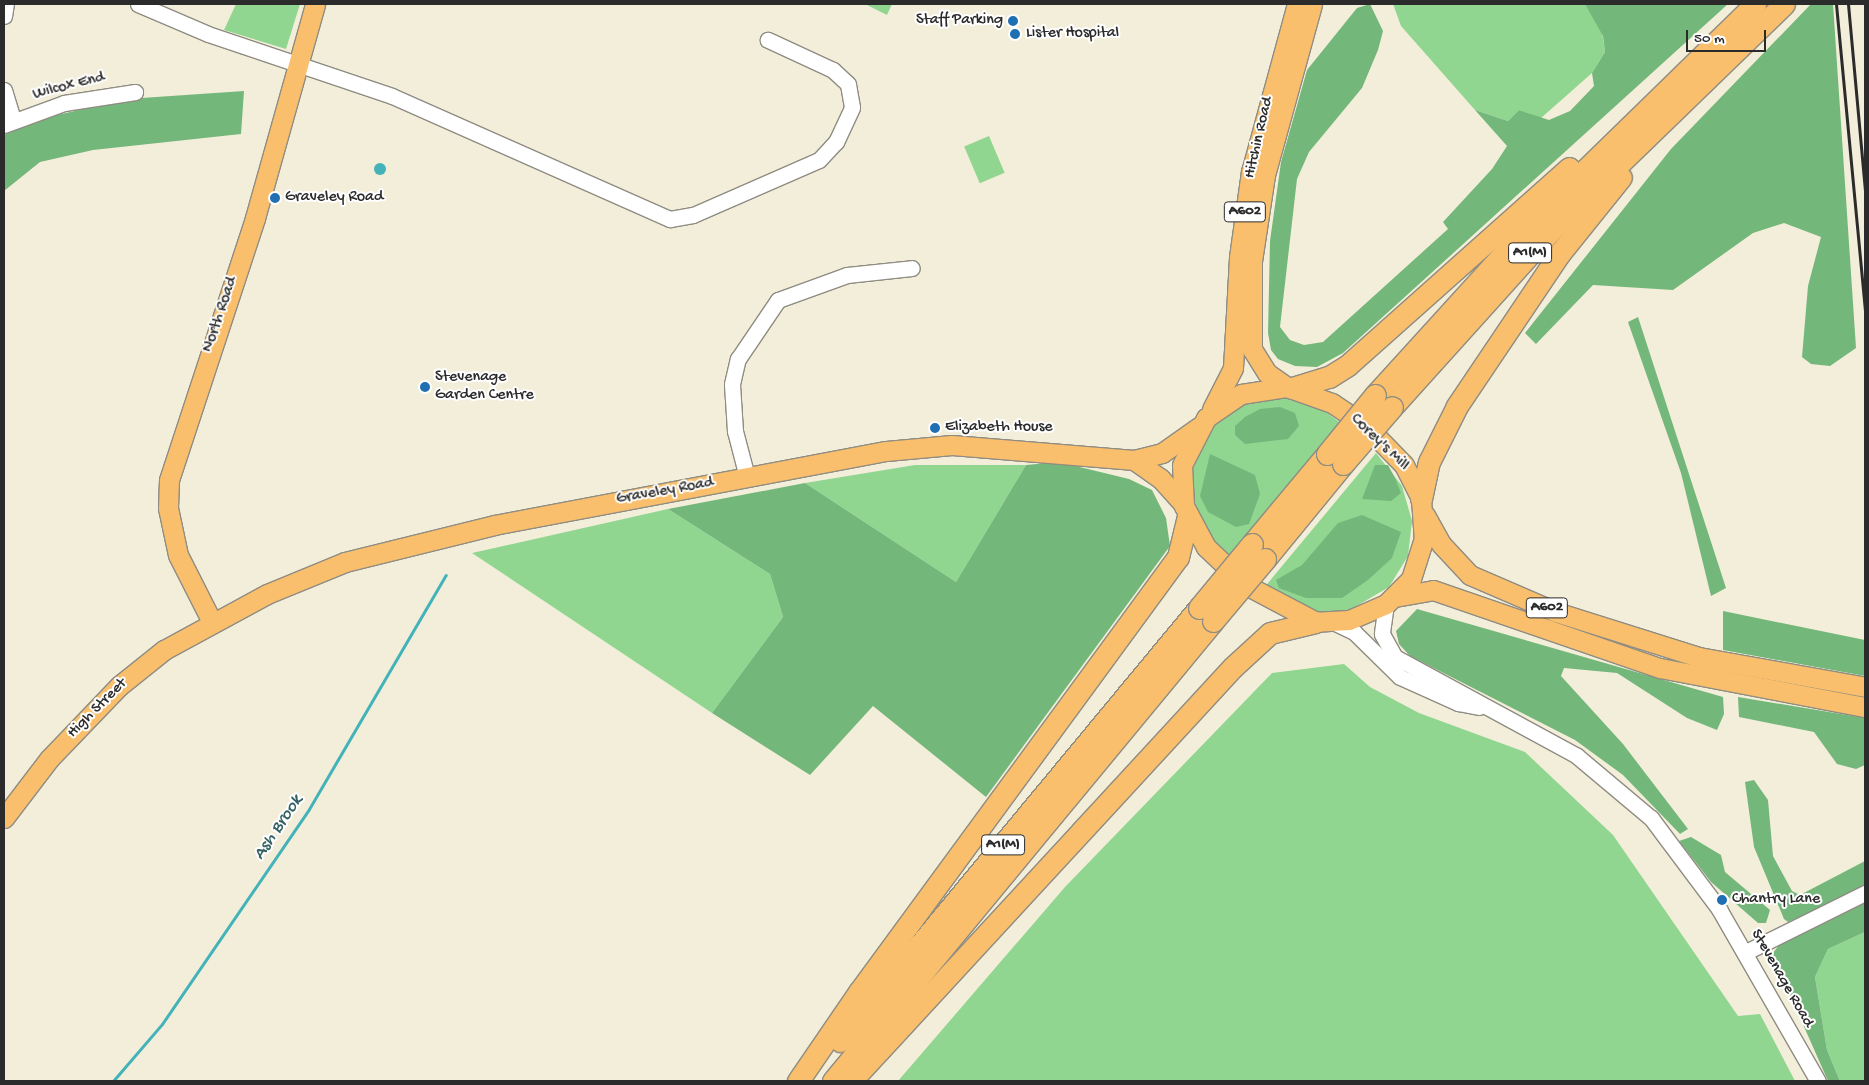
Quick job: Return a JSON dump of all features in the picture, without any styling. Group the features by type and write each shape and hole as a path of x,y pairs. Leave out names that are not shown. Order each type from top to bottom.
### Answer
{"highway":[{"name":"A1(M)","path":"806,1081 1259,552 1539,216 1639,114 1755,4"},
{"name":"A1(M)","path":"1384,401 1548,234 1677,106 1784,4"},
{"path":"1423,507 1429,462 1457,406 1560,253 1677,106"},
{"path":"1290,387 1329,377 1348,366 1492,233 1639,114"},
{"path":"798,1081 858,992 1178,557 1186,511"},
{"name":"A1(M)","path":"833,1081 1206,614"},
{"path":"850,1081 1200,701 1270,633 1326,622"}],"main road":[{"name":"North Road","path":"212,622 178,555 168,508 168,480 255,218 315,4"},
{"name":"Hitchin Road","path":"1202,423 1233,368 1239,257 1251,172 1297,4"},
{"name":"Hitchin Road","path":"1290,387 1267,373 1252,349 1252,261 1265,175 1312,4"},
{"name":"Corey's Mill","path":"1202,423 1241,394 1290,387 1332,403 1366,426 1404,465 1423,507"},
{"name":"Graveley Road","path":"212,622 307,577 392,549 746,477 886,451 952,444 1134,460 1162,453 1202,423"},
{"path":"1186,511 1182,465 1202,423"},
{"path":"1134,460 1166,484 1186,511 1206,547 1246,585 1326,622 1391,600 1416,568 1423,507"},
{"name":"A602","path":"1423,507 1455,561 1487,584 1603,630 1698,657 1865,687"},
{"name":"A602","path":"1391,600 1433,590 1590,647 1703,678 1865,707"},
{"name":"High Street","path":"4,818 49,759 119,686 164,650 212,622"}],"street":[{"path":"4,16 6,4"},
{"path":"138,4 299,65 392,96 670,219 693,215 819,160 836,142 852,107 848,84 833,70 768,40"},
{"name":"Wilcox End","path":"4,90 8,123 64,103 135,92"},
{"path":"746,477 735,431 732,384 738,359 778,300 847,275 912,268"},
{"name":"Stevenage Road","path":"1391,600 1382,628 1388,650 1484,708 1577,756 1635,801 1678,849 1746,952 1818,1081"},
{"name":"Stevenage Road","path":"1326,622 1354,632 1400,677 1458,703 1484,708"},
{"path":"1746,952 1865,893"}],"green space":[{"path":"236,4 300,4 286,49 224,30"},
{"path":"865,4 892,4 887,15"},
{"path":"1370,4 1383,31 1378,50 1362,88 1309,152 1297,179 1280,327 1290,340 1304,345 1323,342 1448,229 1443,222 1492,169 1507,146 1475,110 1508,121 1519,110 1549,120 1570,111 1594,86 1592,73 1605,52 1603,36 1585,4 1728,4 1343,353 1317,367 1295,366 1278,359 1271,350 1268,333 1270,241 1281,162 1307,70 1357,8"},
{"path":"1393,4 1585,4 1601,25 1605,52 1592,73 1541,118 1519,110 1508,121 1475,110 1401,26"},
{"path":"1811,4 1833,4 1856,348 1830,366 1811,364 1802,357 1808,286 1821,237 1784,223 1753,233 1673,290 1593,285 1536,344 1525,333 1671,149"},
{"path":"244,91 241,134 93,150 40,162 4,191 4,135 44,118 127,99"},
{"path":"989,136 1005,173 980,183 964,147"},
{"path":"1638,317 1726,588 1711,596 1681,473 1628,322"},
{"path":"1285,396 1318,406 1342,424 1228,560 1194,510 1192,465 1212,424 1230,410 1251,400"},
{"path":"1280,407 1295,413 1299,426 1288,439 1245,444 1235,435 1235,426 1245,417 1260,409"},
{"path":"1376,453 1402,486 1412,521 1408,556 1389,587 1348,611 1313,613 1263,589"},
{"path":"1210,454 1255,475 1260,494 1249,524 1236,527 1208,512 1200,496"},
{"path":"1059,462 1129,479 1152,490 1166,518 1170,546 986,797 873,706 810,775 712,713 783,617 770,574 668,509 805,483 956,582 1026,465"},
{"path":"915,465 1026,465 956,582 805,483"},
{"path":"1375,465 1388,465 1395,478 1401,493 1391,501 1362,499"},
{"path":"668,509 770,574 783,617 712,713 472,553"},
{"path":"1362,515 1401,532 1392,558 1368,580 1342,598 1306,598 1279,588 1276,580 1302,565 1338,523"},
{"path":"1417,609 1723,697 1724,714 1717,730 1687,718 1617,673 1564,668 1561,676 1623,744 1688,829 1680,834 1623,775 1575,740 1410,656 1399,644 1396,631"},
{"path":"1723,611 1865,640 1865,676 1723,650"},
{"path":"1344,664 1370,687 1419,713 1525,752 1613,835 1738,1016 1760,1014 1795,1081 898,1081 1065,887 1272,673"},
{"path":"1738,697 1865,718 1865,765 1856,769 1837,764 1814,732 1739,717"},
{"path":"1754,780 1768,800 1773,856 1792,891 1800,895 1865,861 1865,887 1788,922 1784,919 1754,847 1745,782"},
{"path":"1691,837 1721,855 1725,872 1770,910 1766,923 1758,923 1711,882 1679,841"},
{"path":"1865,902 1865,932 1828,949 1815,977 1827,1050 1840,1081 1828,1081 1790,995 1767,961 1782,941"},
{"path":"1865,932 1865,1081 1840,1081 1827,1050 1815,977 1828,949"}],"water":[{"path":"380,163 386,169 380,175 374,169"}],"waterway":[{"name":"Ash Brook","path":"113,1081 162,1024 309,809 446,575"}],"railway":[{"path":"1836,4 1865,311"},
{"path":"1848,4 1865,190"}],"place":[{"name":"Staff Parking","path":"1013,21"},
{"name":"Lister Hospital","path":"1015,34"},
{"name":"Graveley Road","path":"275,198"},
{"name":"Stevenage Garden Centre","path":"425,387"},
{"name":"Elizabeth House","path":"935,428"},
{"name":"Chantry Lane","path":"1722,900"}]}
